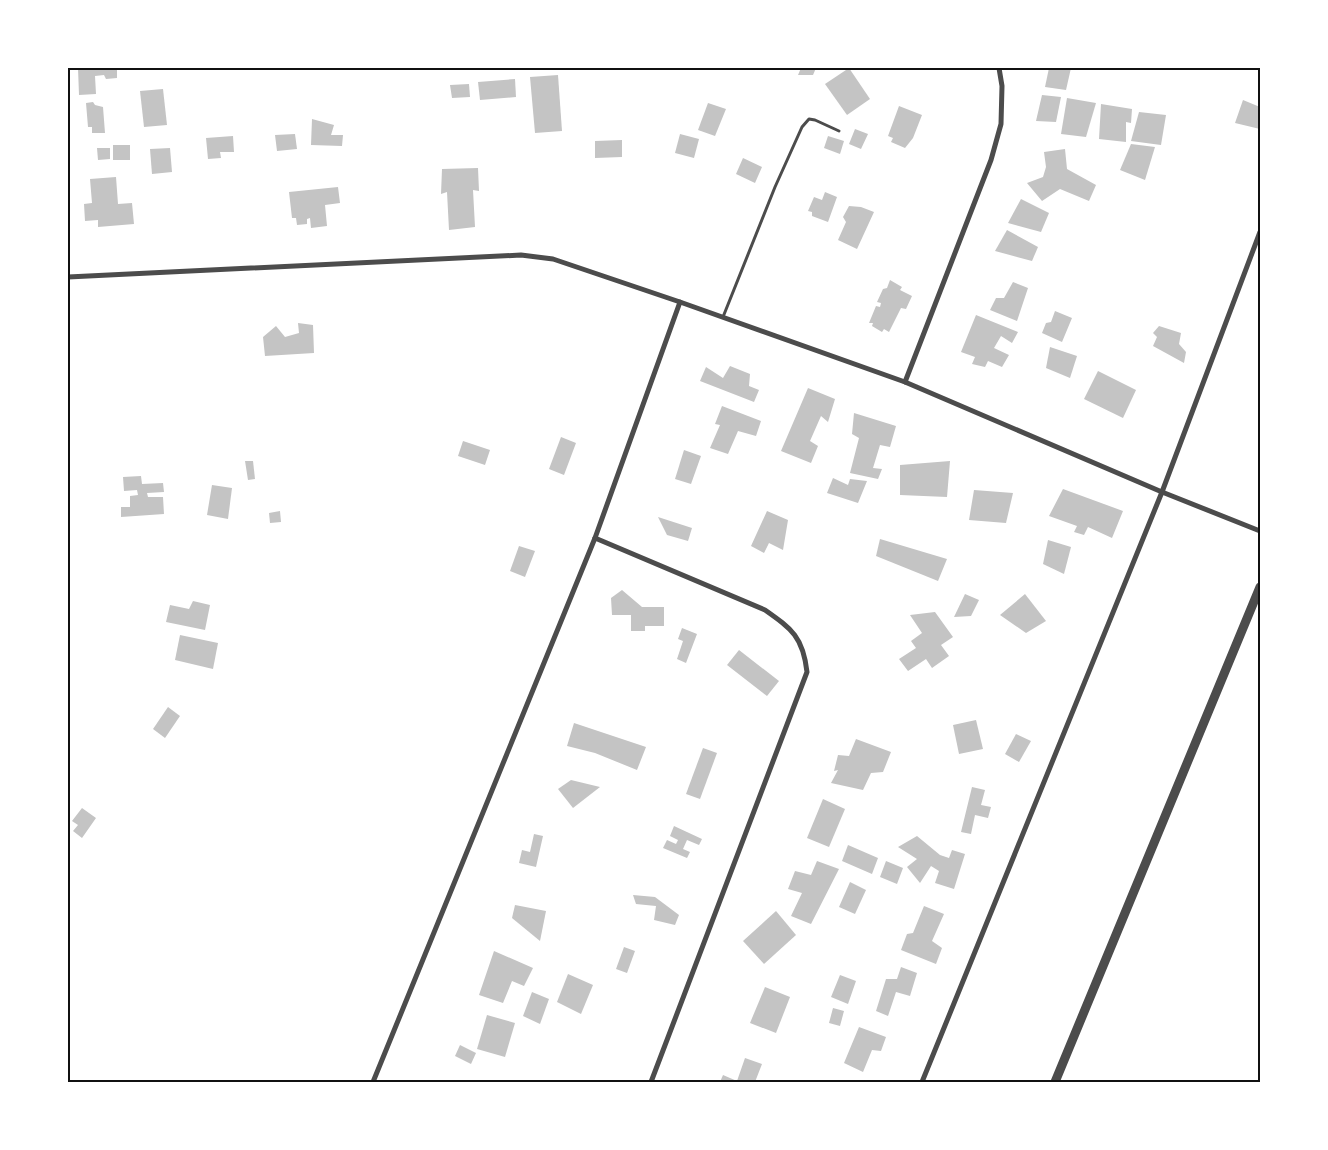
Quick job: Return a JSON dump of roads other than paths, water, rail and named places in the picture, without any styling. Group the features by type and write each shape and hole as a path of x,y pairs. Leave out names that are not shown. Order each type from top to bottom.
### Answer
{"street":[{"path":"905,382 992,160 1001,124 1002,86 999,68"},
{"path":"922,1082 1162,492 1260,232"},
{"path":"68,277 521,255 553,259 905,382 1162,492 1260,530"},
{"path":"373,1082 595,538 680,302"},
{"path":"595,538 765,610 784,623 798,638 805,653 806,672 651,1082"},
{"path":"1055,1082 1260,588"}],"lane":[{"path":"723,317 775,187 805,122 809,119 815,120 839,131"}]}
